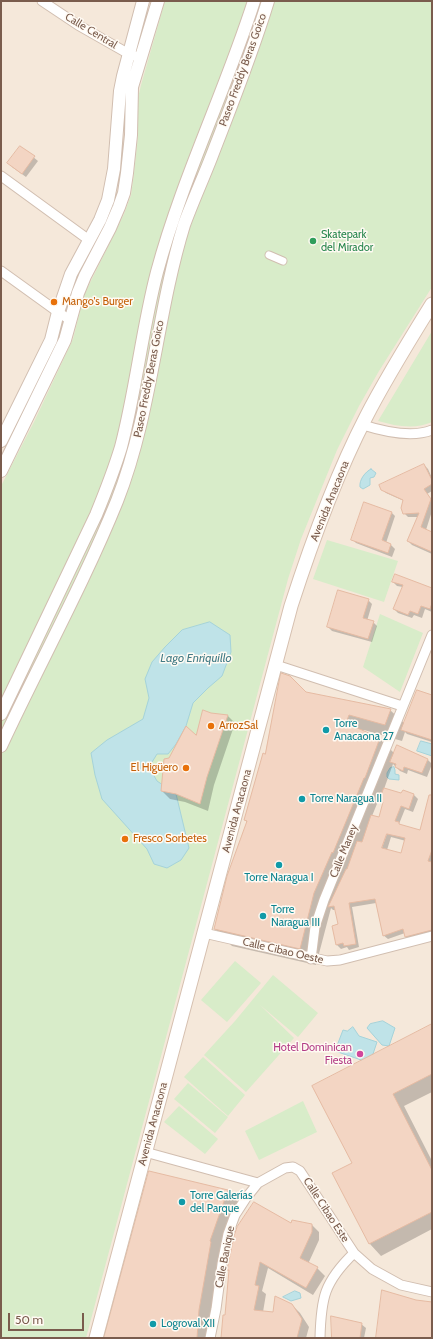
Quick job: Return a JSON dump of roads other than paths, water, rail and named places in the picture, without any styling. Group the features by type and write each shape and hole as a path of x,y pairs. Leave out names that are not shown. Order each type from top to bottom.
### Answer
{"main road":[{"name":"Avenida Anacaona","path":"96,1338 291,606 308,553 334,487 363,425 402,353 432,304"}],"street":[{"name":"Calle Central","path":"42,1 78,25 129,54 141,58"},
{"path":"1,441 51,340 58,312 71,274 100,220 108,200 116,151 117,113 122,76 142,1"},
{"path":"1,471 62,347 78,293 85,276 110,228 124,193 131,135 132,87 158,1"},
{"name":"Paseo Freddy Beras Goico","path":"1,714 96,516 108,486 121,447 148,308 167,238 254,1"},
{"name":"Paseo Freddy Beras Goico","path":"1,746 100,541 117,500 132,458 153,362 163,307 185,224 255,43 268,1"},
{"path":"1,176 89,240"},
{"path":"186,185 198,189"},
{"path":"269,255 283,261"},
{"path":"1,272 70,320"},
{"path":"363,425 392,432 412,433 432,430"},
{"name":"Calle Maney","path":"311,959 315,927 324,900 432,635"},
{"path":"276,665 402,706"},
{"name":"Calle Cibao Oeste","path":"204,933 311,959 327,961 340,960 432,936"},
{"path":"145,1152 258,1183"},
{"name":"Calle Cibao Este","path":"258,1183 285,1168 293,1168 300,1171 354,1253 372,1269 400,1285 432,1292"},
{"name":"Calle Banique","path":"210,1338 228,1234 235,1215 258,1183"},
{"path":"320,1338 323,1301 327,1287 335,1273 354,1253"}],"water":[{"path":"371,469 376,473 374,477 370,478 370,485 363,489 360,487 361,479"},
{"name":"Lago Enriquillo","path":"210,622 230,635 231,652 222,676 193,703 186,726 176,744 168,754 157,754 149,767 157,781 176,794 189,848 181,860 167,868 154,864 147,849 102,799 95,775 91,753 107,740 143,719 149,698 145,679 152,662 165,647 182,630"},
{"path":"421,741 432,744 432,756 417,751"},
{"path":"394,767 395,774 399,775 399,780 389,779 387,777 387,773 390,768"},
{"path":"383,1021 395,1028 389,1046 382,1045 367,1028 370,1024"},
{"path":"353,1027 359,1036 377,1042 370,1063 335,1051 343,1030 347,1031"},
{"path":"295,1291 300,1293 301,1298 291,1301 283,1297"}],"place":[{"name":"Skatepark del Mirador","path":"313,241"},
{"name":"Mango's Burger","path":"54,302"},
{"name":"ArrozSal","path":"211,726"},
{"name":"Torre Anacaona 27","path":"326,730"},
{"name":"El Higüero","path":"186,768"},
{"name":"Torre Naragua II","path":"302,799"},
{"name":"Fresco Sorbetes","path":"125,839"},
{"name":"Torre Naragua I","path":"279,865"},
{"name":"Torre Naragua III","path":"263,916"},
{"name":"Hotel Dominican Fiesta","path":"360,1054"},
{"name":"Torre Galerías del Parque","path":"182,1202"},
{"name":"Logroval XII","path":"153,1324"}]}
